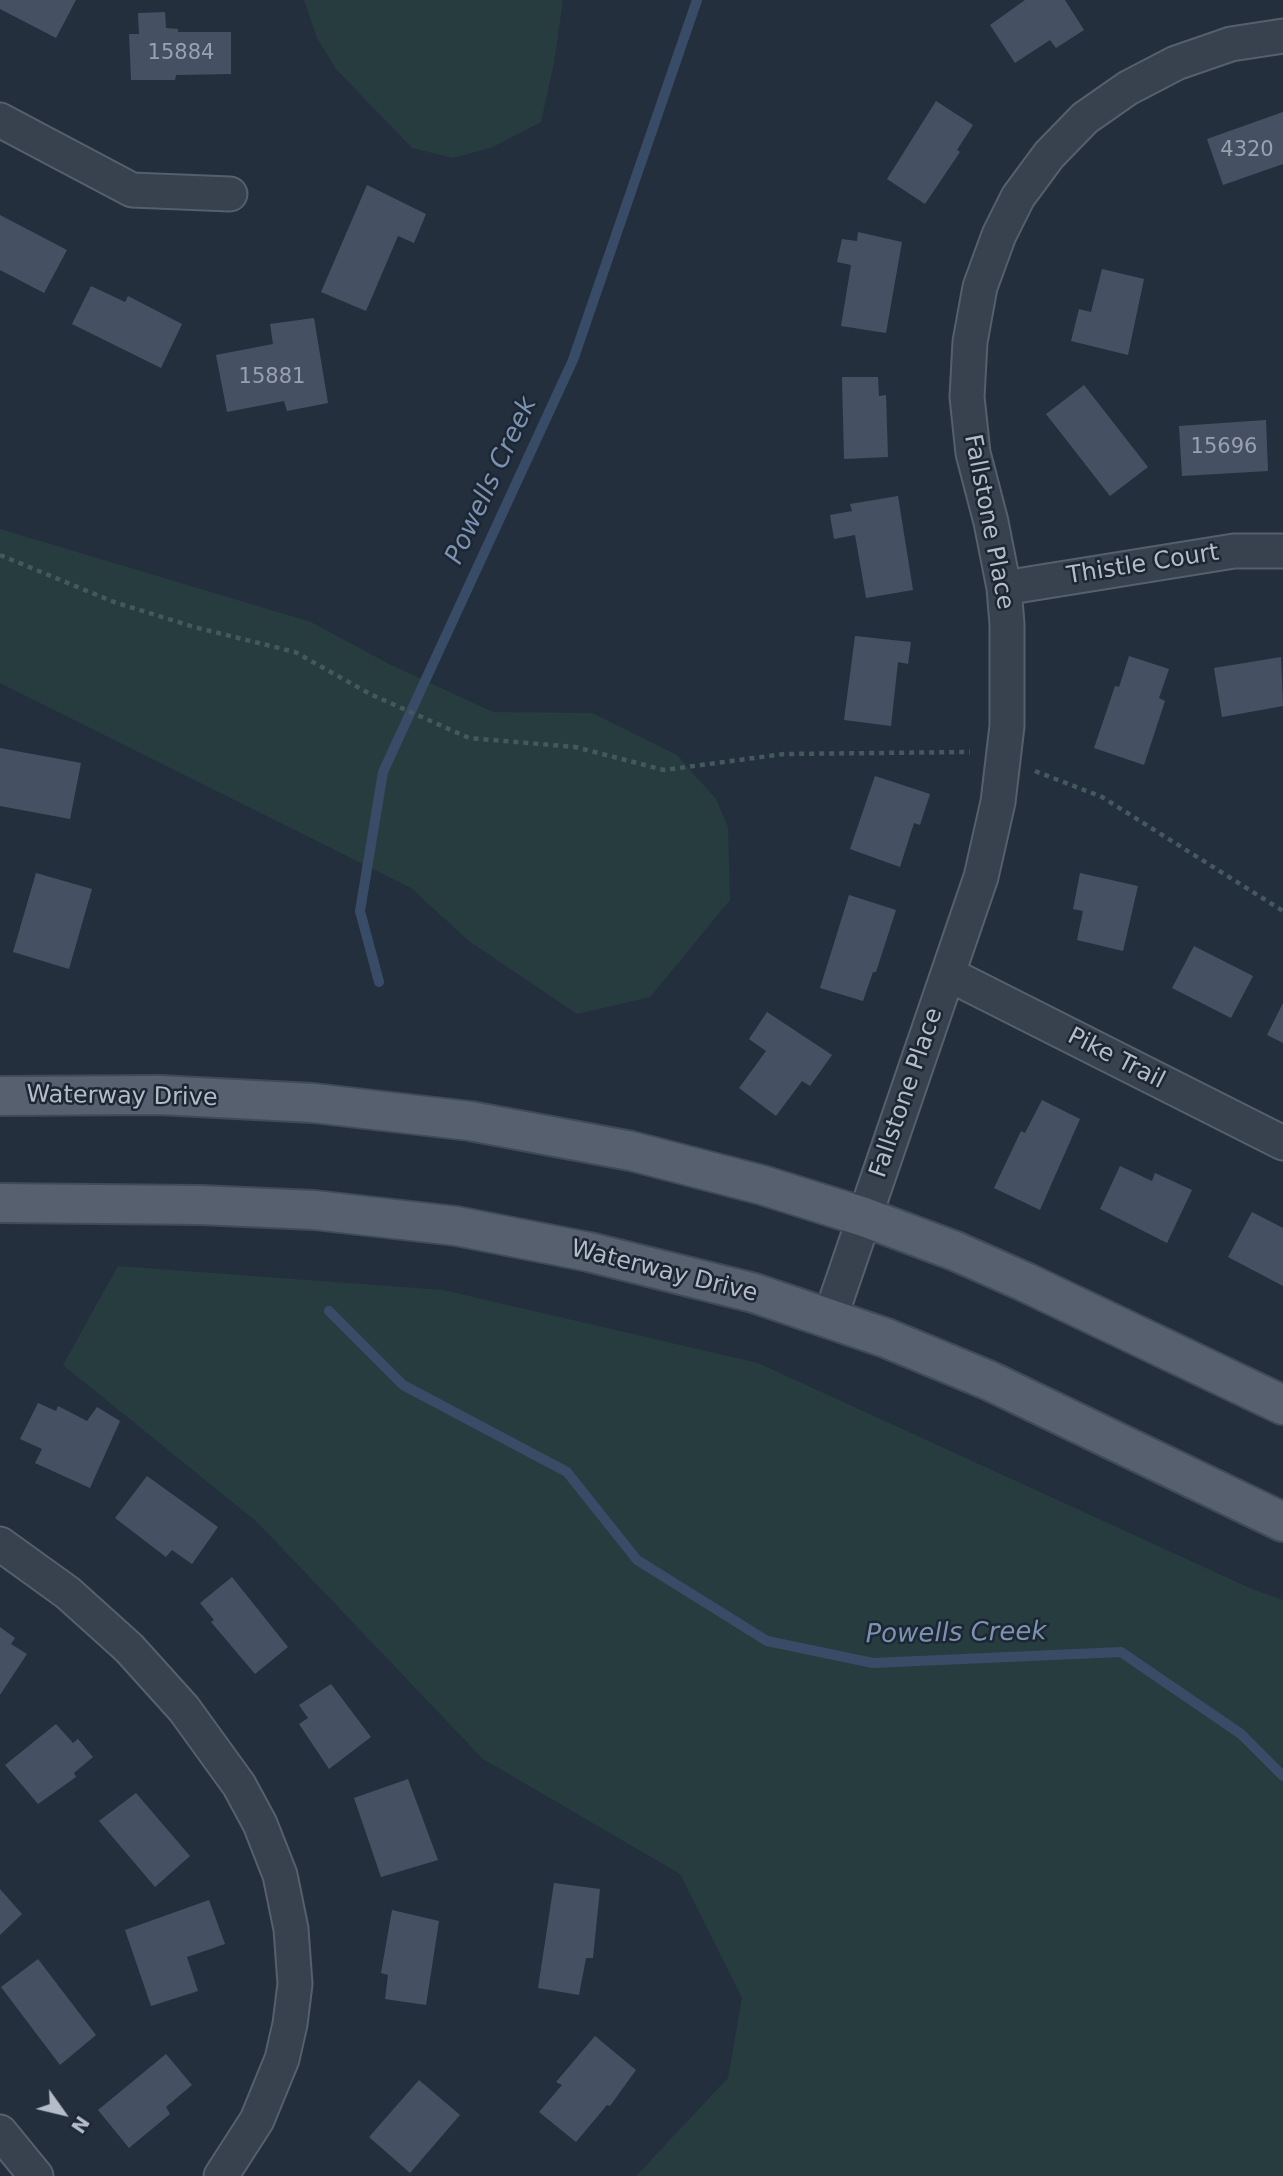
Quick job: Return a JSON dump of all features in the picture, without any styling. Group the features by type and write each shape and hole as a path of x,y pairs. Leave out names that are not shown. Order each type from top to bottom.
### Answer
{"main road":[{"name":"Waterway Drive","path":"0,1096 159,1095 313,1102 470,1121 631,1151 762,1185 864,1217 955,1251 1283,1405"},
{"name":"Waterway Drive","path":"0,1203 239,1206 314,1210 456,1226 589,1252 691,1277 754,1293 830,1318 990,1381 1283,1522"}],"street":[{"name":"Fallstone Place","path":"830,1318 981,877 998,802 1007,726 1007,624 1004,588 991,522 973,453 967,397 970,342 980,287 999,235 1018,197 1048,155 1085,118 1128,88 1176,63 1231,44 1283,36"},
{"path":"0,120 132,190 230,194"},
{"name":"Thistle Court","path":"1004,588 1234,551 1283,551"},
{"name":"Pike Trail","path":"948,974 1283,1143"},
{"path":"0,1544 68,1593 129,1648 184,1709 239,1786 260,1824 279,1875 292,1943 295,1984 290,2024 282,2059 257,2120 221,2176"},
{"path":"0,2132 36,2176"}],"path":[{"path":"0,555 137,609 194,627 295,652 370,694 469,738 575,747 664,770 784,754 974,751 1003,759 1102,797 1283,911"}],"green space":[{"path":"304,0 563,0 554,63 541,122 493,147 453,158 412,148 336,69 317,38"},
{"path":"0,529 311,622 389,664 493,712 592,713 677,755 716,799 728,827 730,900 650,997 577,1014 469,941 411,888 0,683"},
{"path":"118,1266 443,1290 758,1363 1252,1589 1283,1600 1283,2176 636,2176 728,2078 742,1998 680,1874 483,1759 257,1522 63,1365"}],"building":[{"path":"0,0 76,0 56,38 0,9"},
{"path":"1025,0 1065,0 1084,30 1056,48 1050,40 1015,63 990,25"},
{"path":"165,12 166,28 178,29 178,32 231,32 231,74 176,75 175,80 131,80 129,34 139,34 138,13"},
{"path":"936,101 973,125 957,150 960,152 925,204 887,179"},
{"path":"1283,112 1283,164 1223,185 1207,139"},
{"path":"367,185 426,214 414,243 398,236 366,311 321,292"},
{"path":"0,215 67,250 44,293 0,270"},
{"path":"858,232 902,242 886,333 841,326 851,265 837,262 842,239 857,241"},
{"path":"1102,269 1144,279 1128,355 1071,341 1079,309 1091,312"},
{"path":"91,286 125,302 128,296 182,324 161,368 72,324"},
{"path":"314,318 328,403 287,411 284,401 227,412 216,355 273,344 270,324"},
{"path":"842,377 878,377 879,396 886,395 888,457 844,459"},
{"path":"1084,385 1148,467 1110,496 1046,414"},
{"path":"1266,420 1268,471 1182,476 1179,426"},
{"path":"898,496 913,590 866,598 855,535 834,539 830,515 852,511 850,504"},
{"path":"855,636 911,642 908,664 898,662 891,726 844,720"},
{"path":"1129,656 1169,669 1159,698 1165,701 1144,765 1094,748 1115,686 1119,687"},
{"path":"1281,657 1283,706 1222,717 1214,668"},
{"path":"0,748 81,763 70,819 0,806"},
{"path":"875,776 930,794 920,825 914,823 900,867 850,849"},
{"path":"36,873 92,889 69,969 13,952"},
{"path":"1080,873 1138,886 1123,951 1077,940 1083,911 1073,909"},
{"path":"849,895 896,910 876,972 873,972 863,1001 820,988"},
{"path":"1194,946 1253,976 1231,1018 1172,988"},
{"path":"1283,1003 1283,1043 1267,1035"},
{"path":"767,1012 832,1055 810,1086 802,1081 776,1116 739,1088 766,1051 749,1039"},
{"path":"1042,1100 1080,1119 1040,1210 994,1188 1021,1131 1025,1133"},
{"path":"1120,1166 1152,1181 1155,1173 1192,1190 1167,1243 1100,1209"},
{"path":"1252,1212 1283,1228 1283,1286 1228,1257"},
{"path":"38,1403 56,1411 58,1406 87,1421 97,1407 120,1421 90,1488 35,1463 42,1449 20,1439"},
{"path":"147,1476 218,1527 192,1564 172,1550 166,1557 115,1518"},
{"path":"232,1577 288,1647 255,1674 211,1622 214,1620 200,1603"},
{"path":"0,1627 15,1638 11,1644 27,1654 0,1695"},
{"path":"331,1684 371,1737 329,1769 299,1724 308,1718 299,1705"},
{"path":"56,1724 73,1743 78,1739 93,1757 74,1773 76,1777 38,1804 5,1765"},
{"path":"408,1779 438,1860 381,1877 354,1798"},
{"path":"136,1793 190,1856 155,1887 99,1821"},
{"path":"554,1883 600,1889 593,1958 586,1958 579,1995 538,1988"},
{"path":"0,1889 22,1914 0,1935"},
{"path":"209,1900 225,1944 187,1957 198,1991 151,2006 125,1930"},
{"path":"392,1910 439,1921 426,2005 385,1999 388,1975 381,1973"},
{"path":"38,1959 96,2035 60,2065 1,1987"},
{"path":"595,2036 636,2070 610,2106 607,2105 576,2142 539,2112 562,2085 556,2082"},
{"path":"166,2054 192,2085 166,2107 170,2114 129,2148 98,2110"},
{"path":"419,2080 460,2115 410,2173 369,2137"}],"waterway":[{"name":"Powells Creek","path":"379,982 360,911 383,772 573,360 697,0"},
{"name":"Powells Creek","path":"329,1311 403,1385 567,1472 637,1560 767,1641 873,1663 1121,1652 1241,1734 1283,1776"}]}
